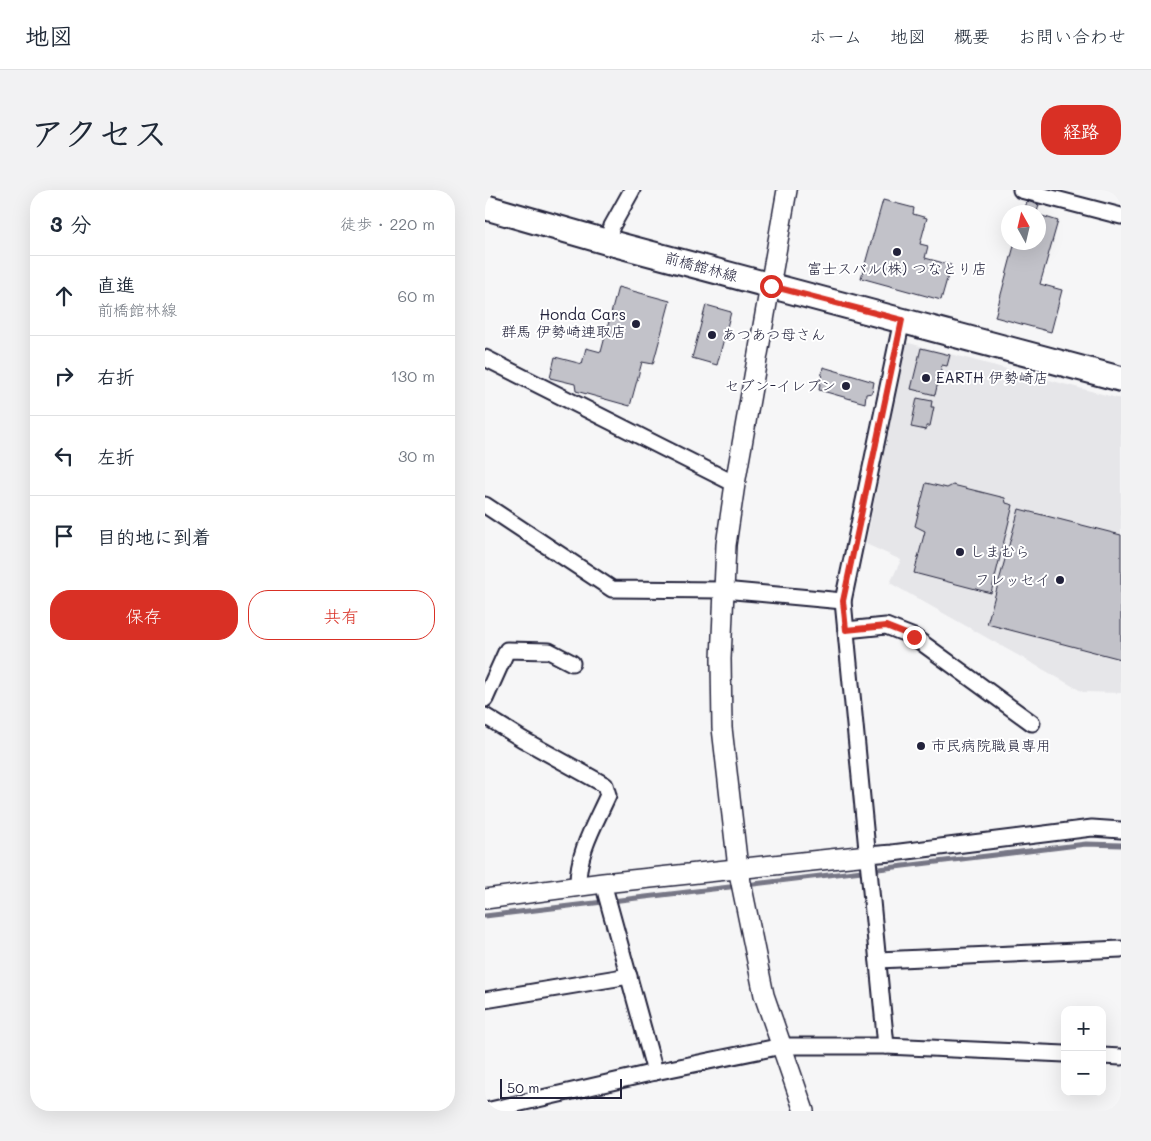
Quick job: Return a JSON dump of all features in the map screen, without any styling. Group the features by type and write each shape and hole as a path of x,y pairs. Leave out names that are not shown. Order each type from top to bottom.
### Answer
{"main road":[{"name":"前橋館林線","path":"485,208 1121,379"}],"street":[{"path":"787,190 726,545 721,659 722,728 729,803 738,868 764,995 804,1111"},
{"path":"1021,190 1121,216"},
{"path":"607,242 630,191"},
{"path":"886,1046 843,601 902,320"},
{"path":"485,358 735,484"},
{"path":"485,505 612,589 723,590 843,601"},
{"path":"846,630 886,626 914,637 1032,724"},
{"path":"485,699 507,650 549,651 572,663"},
{"path":"485,716 605,785 608,795 584,847 578,875 578,886"},
{"path":"485,899 603,883 892,853 1092,828 1121,830"},
{"path":"603,883 655,1072"},
{"path":"878,960 1121,948"},
{"path":"485,1000 629,976"},
{"path":"486,1111 655,1072 781,1046 886,1046 1061,1054"},
{"path":"1106,1056 1121,1057"}],"shaded area":[{"path":"905,342 1121,399 1121,693 1083,692 890,583 901,560 866,544"}],"building":[{"name":"富士スバル(株) つなとり店","path":"883,200 914,208 913,214 927,218 920,244 928,246 925,258 951,265 941,300 861,278"},
{"path":"1027,201 1039,205 1026,205"},
{"path":"1046,217 1058,221 1040,284 1062,290 1051,332 995,317 1013,250 1046,250"},
{"name":"Honda Cars 群馬 伊勢崎連取店","path":"618,287 670,301 653,364 642,362 630,406 576,391 575,384 550,378 555,357 582,364 586,348 601,352"},
{"name":"あつあつ母さん","path":"706,305 731,312 717,365 692,358"},
{"name":"EARTH 伊勢崎店","path":"921,348 950,355 947,366 942,365 935,395 911,389"},
{"name":"セブン-イレブン","path":"823,367 874,382 872,393 866,394 865,403 819,390"},
{"path":"917,398 932,401 931,407 934,407 930,426 926,426 926,430 911,427"},
{"name":"しまむら","path":"926,483 947,488 953,485 1005,498 1006,503 1013,505 991,593 914,573 925,531 915,526"},
{"name":"フレッセイ","path":"1019,509 1121,535 1121,659 987,624"}],"waterway":[{"path":"746,885 1086,844 1121,845"},
{"path":"485,916 738,886"}],"place":[{"name":"富士スバル(株) つなとり店","path":"897,252"},
{"name":"Honda Cars 群馬 伊勢崎連取店","path":"636,324"},
{"name":"あつあつ母さん","path":"712,335"},
{"name":"EARTH 伊勢崎店","path":"926,378"},
{"name":"セブン-イレブン","path":"846,386"},
{"name":"しまむら","path":"960,552"},
{"name":"フレッセイ","path":"1060,580"},
{"name":"市民病院職員専用","path":"921,746"}],"route":[{"path":"771,286 902,320 843,601 846,630 886,626 914,637"}]}
